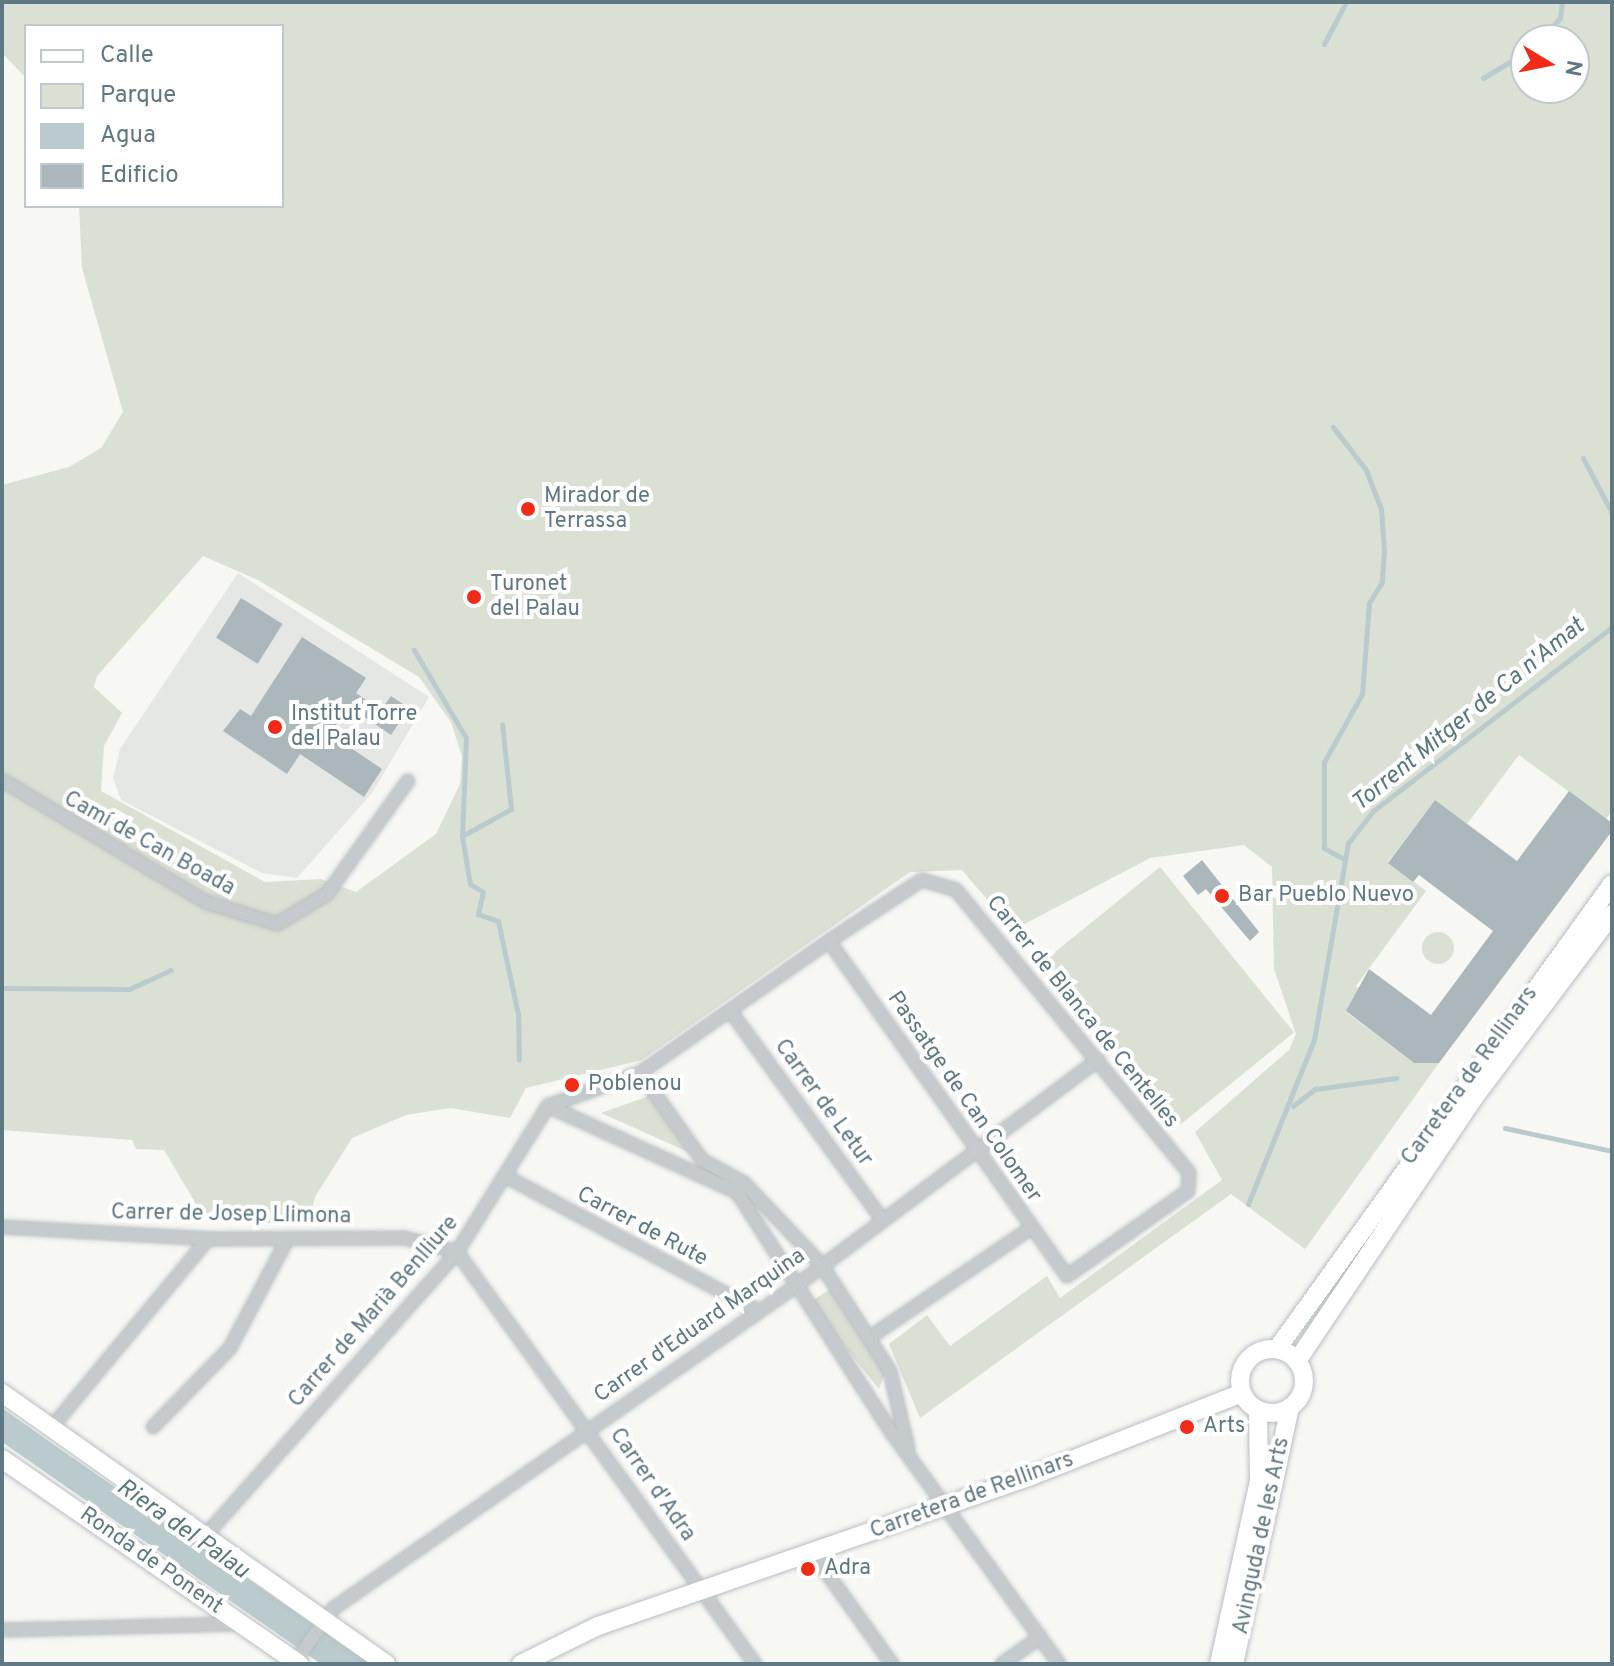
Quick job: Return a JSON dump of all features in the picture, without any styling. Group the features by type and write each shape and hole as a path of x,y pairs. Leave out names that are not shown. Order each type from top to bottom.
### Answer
{"street":[{"name":"Camí de Can Boada","path":"2,780 245,919 277,924 327,894 408,781"},
{"name":"Carrer de Blanca de Centelles","path":"829,941 922,880 956,890 1189,1173 1188,1191 1067,1276"},
{"name":"Carretera de Rellinars","path":"1277,1349 1612,884"},
{"name":"Carretera de Rellinars","path":"1297,1361 1473,1099 1612,914"},
{"path":"548,1106 640,1073 829,941"},
{"name":"Passatge de Can Colomer","path":"829,941 1067,1276"},
{"name":"Carrer de Letur","path":"731,1012 882,1219"},
{"name":"Carrer d'Eduard Marquina","path":"296,1663 323,1620 756,1310 793,1288 821,1264 980,1151 1098,1060"},
{"path":"640,1073 702,1160 744,1183 821,1264 869,1338 894,1384 908,1449"},
{"path":"548,1106 737,1192 793,1288 866,1393 950,1505 1059,1664"},
{"name":"Carrer de Marià Benlliure","path":"206,1535 457,1252 509,1178 548,1106"},
{"name":"Carrer de Rute","path":"509,1178 756,1310"},
{"name":"Carrer de Josep Llimona","path":"2,1227 208,1239 405,1238 457,1252"},
{"path":"869,1338 1031,1228"},
{"path":"153,1427 230,1348 288,1238"},
{"path":"52,1427 208,1239"},
{"name":"Carrer d'Adra","path":"457,1252 589,1429 699,1589 755,1664"},
{"path":"1277,1349 1297,1361 1303,1386 1290,1407 1258,1410 1242,1393 1245,1364 1277,1349"},
{"path":"866,1393 884,1396 894,1384"},
{"path":"2,1393 386,1664"},
{"name":"Carretera de Rellinars","path":"521,1664 699,1589 950,1505 1242,1393"},
{"name":"Avinguda de les Arts","path":"1234,1664 1290,1407"},
{"name":"Avinguda de les Arts","path":"1219,1664 1259,1480 1264,1427 1258,1410"},
{"name":"Ronda de Ponent","path":"2,1459 296,1663"},
{"path":"812,1552 892,1664"},
{"path":"2,1630 242,1624"},
{"path":"1002,1664 1040,1637"}],"shaded area":[{"name":"Institut Torre del Palau","path":"238,573 429,697 372,793 297,878 262,873 121,800 113,778 120,749"}],"green space":[{"path":"2,2 1612,2 1612,811 1606,819 1519,755 1467,824 1435,800 1388,862 1426,891 1356,986 1361,990 1346,1012 1414,1063 1439,1063 1305,1249 1231,1194 920,1418 889,1344 927,1315 950,1346 1047,1276 1060,1298 1222,1180 1195,1132 1289,1050 1296,1034 1274,969 1272,867 1244,845 1150,858 1013,930 962,870 910,872 642,1060 526,1088 510,1118 451,1108 406,1115 352,1138 315,1197 308,1224 206,1221 164,1150 136,1149 132,1140 2,1130 2,485 69,467 101,448 123,412 82,268 79,208 284,208 284,24 24,24 24,76 2,53","holes":["203,556 258,580 419,677 451,722 462,756 460,784 436,834 356,892 321,879 265,882 101,791 104,746 122,713 94,687 97,676"]},
{"path":"1160,867 1294,1033 1180,1125 1046,960"},
{"path":"1438,932 1450,936 1454,948 1450,960 1438,964 1426,960 1422,948 1426,936"},
{"path":"649,1096 688,1152 601,1113"},
{"path":"830,1289 886,1371 879,1389 809,1303"}],"water":[{"name":"Riera del Palau","path":"2,1408 370,1664 321,1664 2,1442"}],"building":[{"path":"241,598 283,624 258,664 216,638"},
{"path":"302,637 366,678 356,693 381,710 391,696 409,708 391,735 348,706 330,734 382,769 364,797 300,754 287,774 223,731 240,709 251,716"},
{"path":"1569,791 1612,823 1612,831 1439,1063 1414,1063 1346,1011 1369,969 1431,1015 1493,931 1419,875 1413,882 1388,863 1435,800 1517,861"},
{"path":"1202,860 1259,932 1250,941 1206,889 1198,895 1183,876"}],"waterway":[{"path":"1324,44 1346,2"},
{"path":"1555,24 1560,18 1562,2"},
{"path":"1483,78 1510,62"},
{"path":"1333,427 1366,470 1381,509 1384,550 1382,582 1369,603 1362,694 1324,762 1324,848 1344,859"},
{"path":"1583,458 1612,513"},
{"name":"Torrent Mitger de Ca n'Amat","path":"1248,1204 1314,1040 1348,843 1373,811 1612,627"},
{"path":"414,650 466,738 462,836 470,884 483,892 478,914 498,921 518,1014 519,1060"},
{"path":"462,836 511,809 502,724"},
{"path":"2,988 129,989 171,970"},
{"path":"1293,1106 1315,1089 1396,1078"},
{"path":"1505,1128 1612,1151"}],"place":[{"name":"Mirador de Terrassa","path":"528,509"},
{"name":"Turonet del Palau","path":"474,597"},
{"name":"Institut Torre del Palau","path":"275,727"},
{"name":"Bar Pueblo Nuevo","path":"1222,896"},
{"name":"Poblenou","path":"572,1085"},
{"name":"Arts","path":"1187,1427"},
{"name":"Adra","path":"808,1569"}]}
